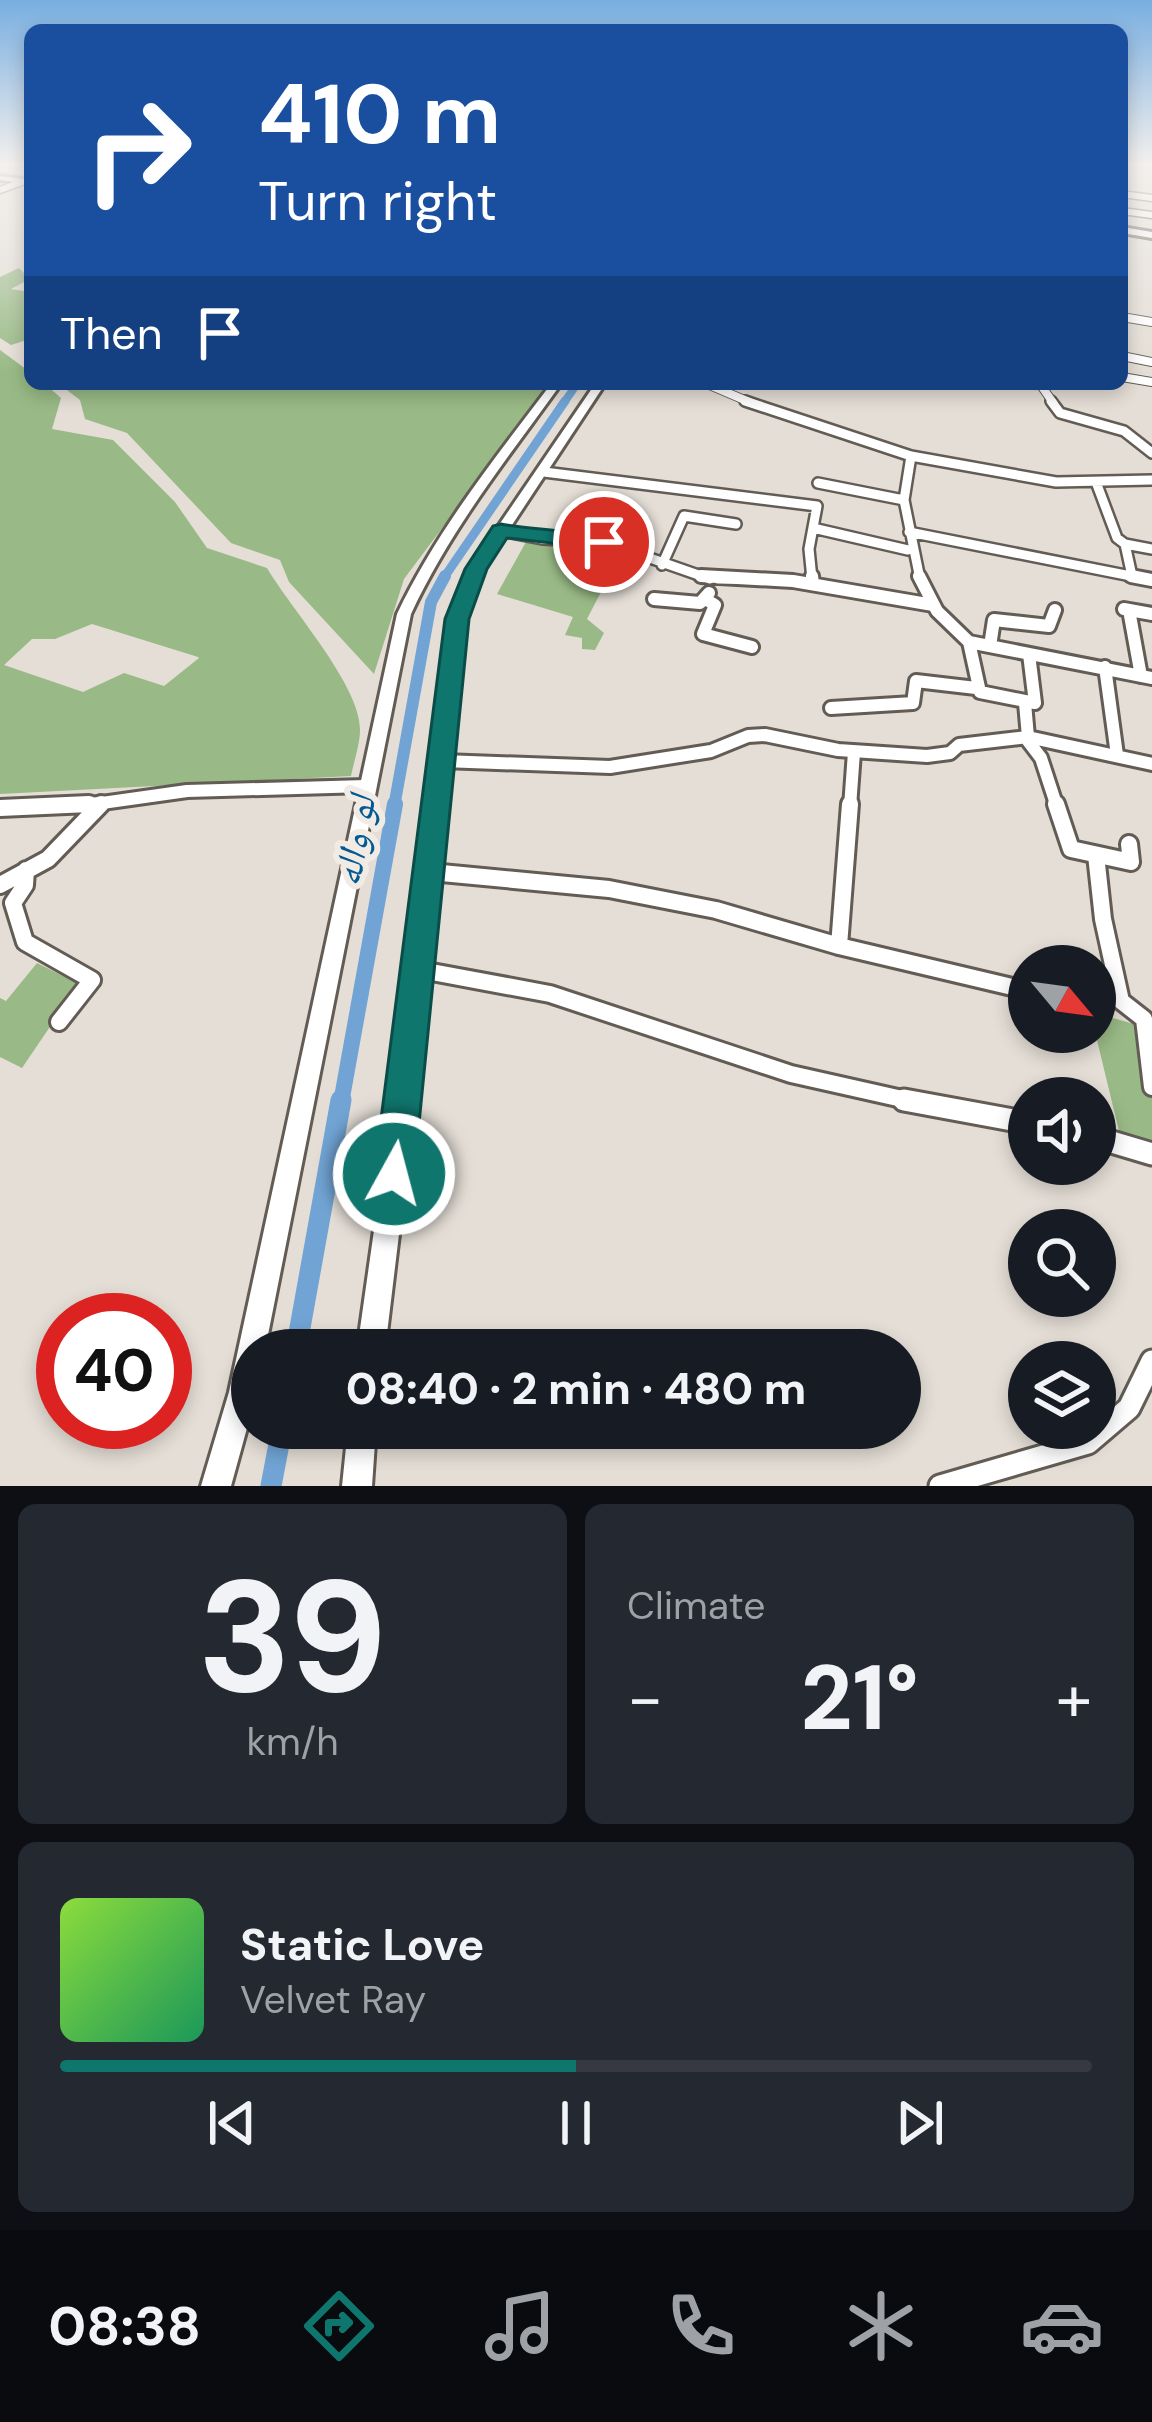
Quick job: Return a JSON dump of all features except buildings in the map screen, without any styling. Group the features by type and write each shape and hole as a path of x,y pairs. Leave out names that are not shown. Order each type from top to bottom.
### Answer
{"street":[{"path":"216,1486 243,1392 404,614 422,571 552,390"},
{"path":"374,1329 421,970 457,619 476,569 596,390"},
{"path":"714,390 910,456 1056,482 1152,480"},
{"path":"1044,390 1060,413 1122,430 1152,453"},
{"path":"910,456 904,500 908,550 933,605 969,642 1147,678"},
{"path":"544,472 818,506 809,549 813,584"},
{"path":"1096,482 1118,538 1152,549"},
{"path":"818,483 904,500"},
{"path":"662,565 685,517 736,524"},
{"path":"813,528 908,550"},
{"path":"501,531 542,539 604,542 713,580 730,576 813,584 933,605"},
{"path":"909,532 1152,580"},
{"path":"1126,544 1132,576"},
{"path":"706,601 713,580"},
{"path":"654,599 715,605 703,634 752,647"},
{"path":"1147,678 1126,609 1152,614"},
{"path":"990,646 994,620 1049,626 1054,610"},
{"path":"969,642 976,688"},
{"path":"832,708 913,704 916,681 976,688 1024,703 1036,700 1029,654"},
{"path":"1105,667 1117,755"},
{"path":"1024,703 1027,737 1041,758 1071,849 1131,862 1129,844"},
{"path":"443,761 610,767 711,751 748,736 765,735 854,752 927,756 950,753 959,745 1027,737 1152,764"},
{"path":"839,946 854,752"},
{"path":"0,808 102,803 187,791 366,786"},
{"path":"0,885 48,860 102,803"},
{"path":"1096,855 1103,919 1121,1001 1148,1020 1152,1087"},
{"path":"26,870 25,885 13,903 25,942 92,980 59,1022"},
{"path":"431,872 609,889 716,910 839,946 1008,986"},
{"path":"421,970 488,975 620,1013 762,1065 1008,1118"},
{"path":"1116,1143 1152,1154"},
{"path":"940,1486 1088,1443 1129,1408 1152,1361"},
{"path":"356,1486 360,1449"}],"green space":[{"path":"19,268 24,273 24,282 11,289 24,291 24,341 11,345 0,338 0,277"},
{"path":"0,350 24,368 24,390 52,390 61,398 52,429 113,440 175,502 207,548 267,568 349,692 360,730 351,776 0,794","holes":["92,624 199,658 164,686 124,673 83,692 4,665 32,639 55,639"]},
{"path":"67,390 546,390 404,579 374,674 289,582 280,560 231,543 127,433 85,419 80,400"},
{"path":"527,540 602,547 620,555 587,619 604,633 595,650 582,649 582,638 565,635 573,617 497,594"},
{"path":"37,963 79,984 22,1068 0,1057 0,998 6,1001"},
{"path":"1116,1019 1152,1029 1152,1146 1119,1131 1116,1077 1106,1077 1100,1053 1116,1053"}],"waterway":[{"name":"لو واله","path":"563,404 573,390"},
{"name":"لو واله","path":"445,576 565,401"},
{"name":"لو واله","path":"394,807 431,602 445,576"},
{"name":"لو واله","path":"341,1103 395,804"},
{"name":"لو واله","path":"300,1329 341,1100"},
{"name":"لو واله","path":"271,1486 278,1449"}],"route":[{"path":"394,1174 421,970 457,619 476,569 501,531 542,539 604,542"}]}
